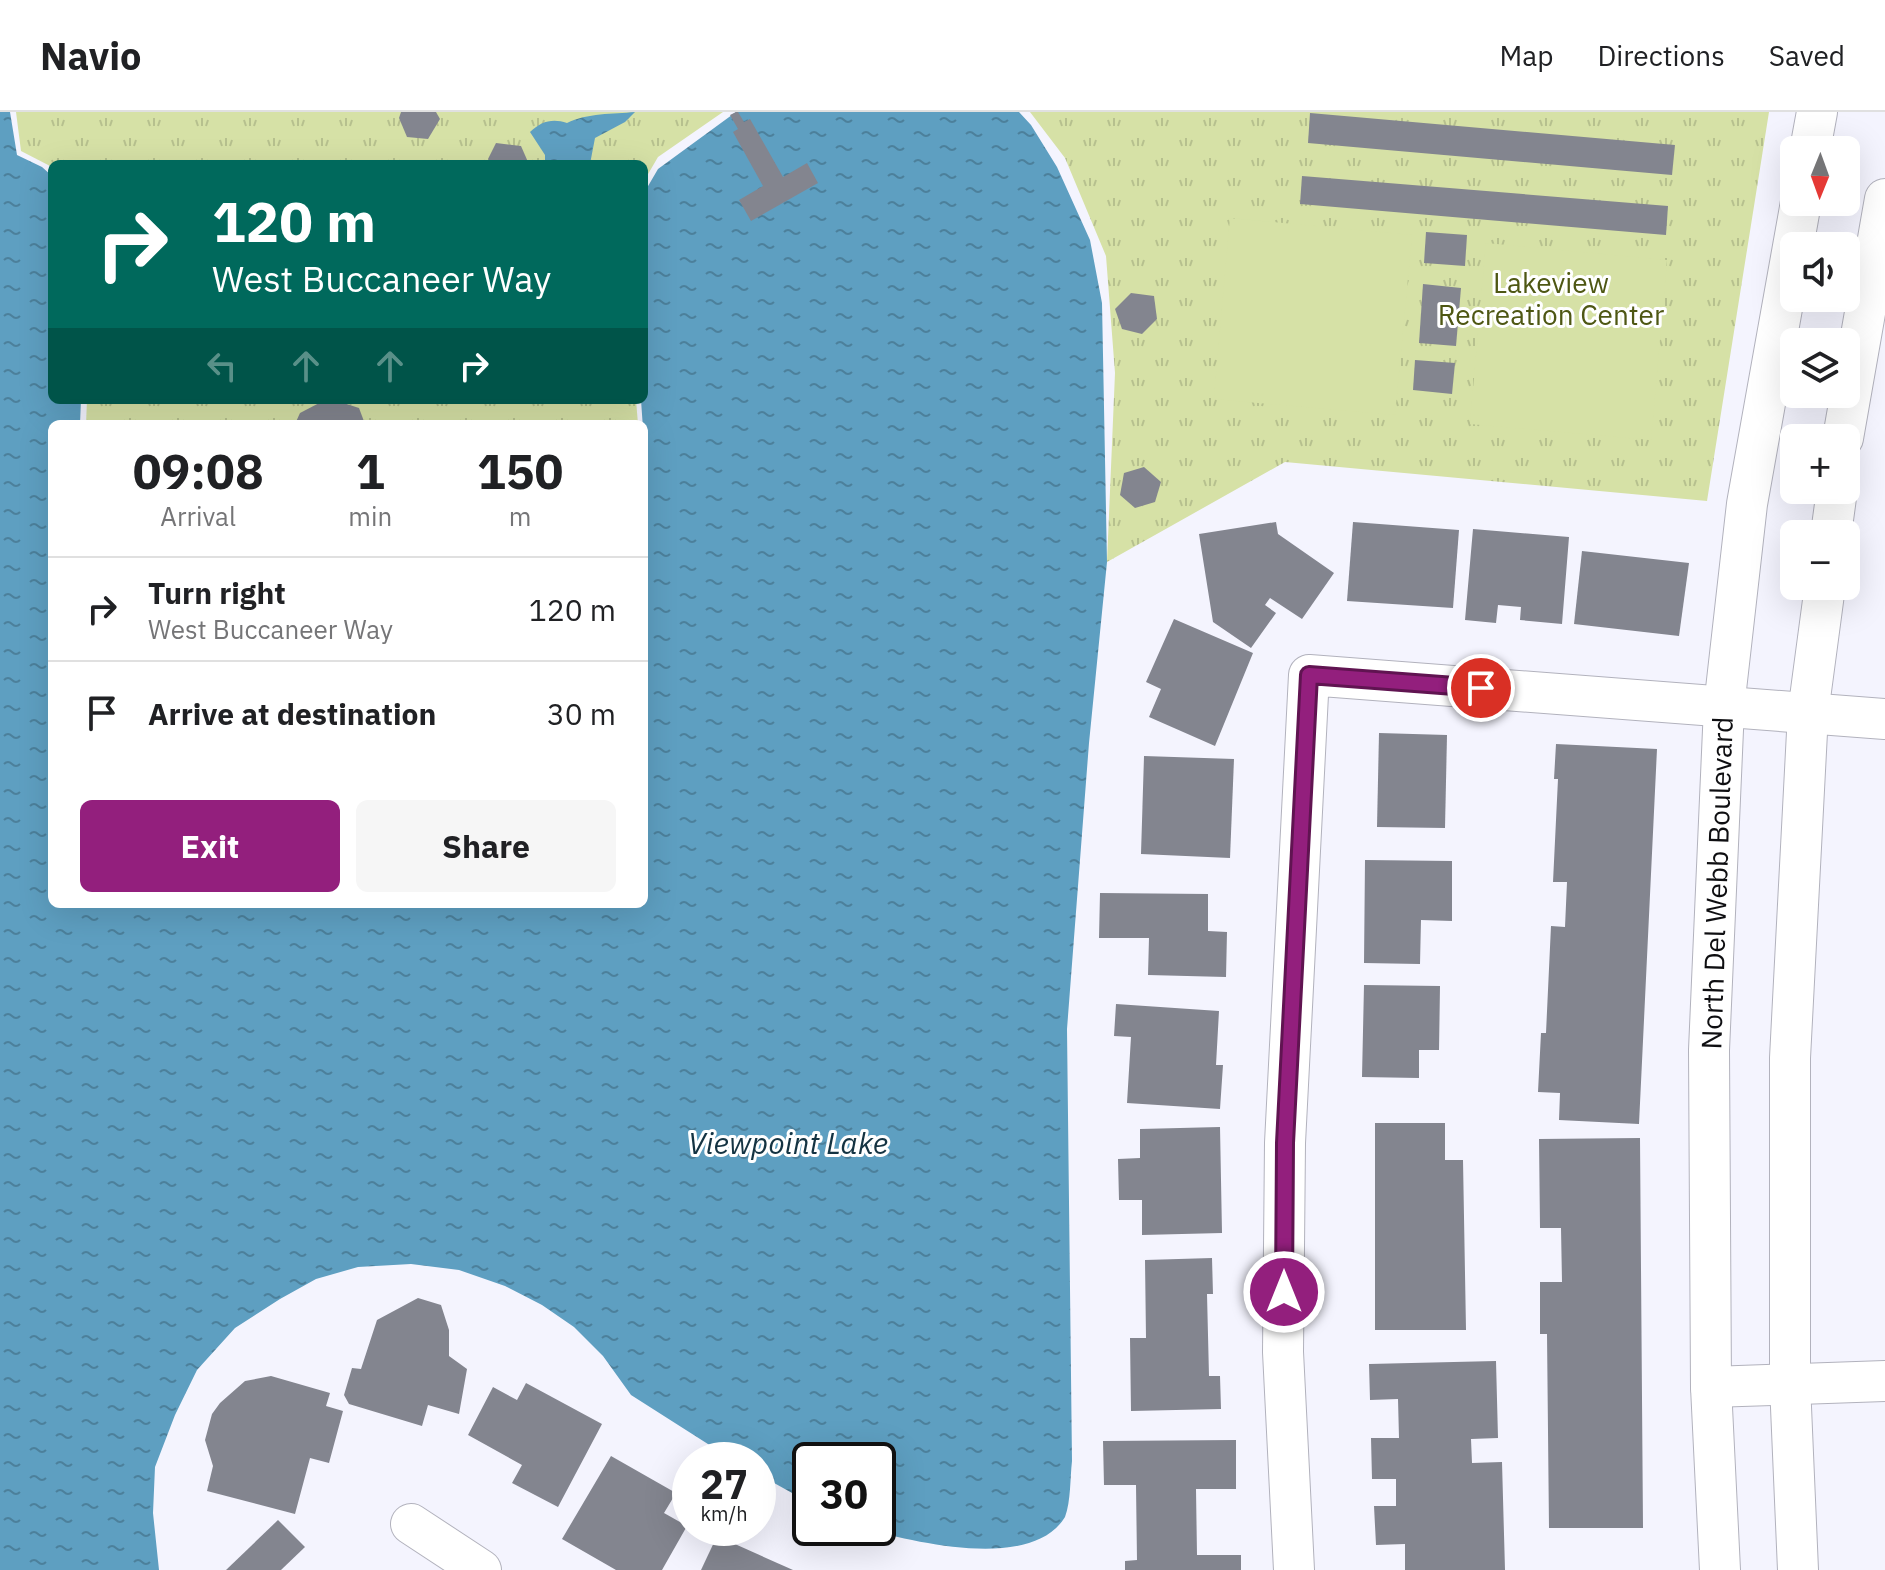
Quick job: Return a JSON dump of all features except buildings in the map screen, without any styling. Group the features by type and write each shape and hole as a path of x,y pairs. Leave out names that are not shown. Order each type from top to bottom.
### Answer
{"street":[{"path":"1813,136 1817,112"},
{"path":"1845,424 1885,199"},
{"name":"North Del Webb Boulevard","path":"1720,1570 1711,1387 1709,1050 1724,707 1747,504 1798,216"},
{"path":"1798,1570 1790,1384 1790,1058 1808,713 1823,600"},
{"path":"1294,1570 1283,1352 1285,1143 1309,675 1885,719"},
{"path":"1711,1387 1885,1381"},
{"path":"411,1524 481,1570"}],"green space":[{"path":"16,112 723,112 658,157 648,174 648,160 48,160 48,165 21,151"},
{"name":"Lakeview Recreation Center","path":"1030,112 1769,112 1707,501 1285,462 1107,562 1115,373 1106,256 1065,158"},
{"path":"1230,218 1412,235 1395,415 1214,399"},
{"path":"1486,243 1667,260 1651,440 1470,424"},
{"path":"87,404 636,404 638,420 86,420"}],"water":[{"name":"Viewpoint Lake","path":"0,112 10,112 17,155 48,172 48,404 81,404 80,420 48,420 48,908 648,908 648,420 642,420 641,404 648,404 648,186 658,169 736,112 1019,112 1031,125 1057,167 1090,240 1102,303 1107,562 1089,743 1067,1029 1072,1461 1065,1517 1049,1533 1028,1543 1002,1548 944,1546 896,1536 896,1442 792,1442 792,1493 776,1484 776,1442 705,1442 631,1395 603,1356 574,1327 542,1305 505,1286 459,1270 411,1264 358,1267 316,1279 280,1299 235,1328 197,1370 155,1467 153,1513 159,1570 0,1570"},
{"path":"635,112 625,122 595,138 591,160 545,160 530,132 547,122 567,123 592,116"}],"route":[{"path":"1284,1292 1285,1143 1309,675 1481,688"}]}
